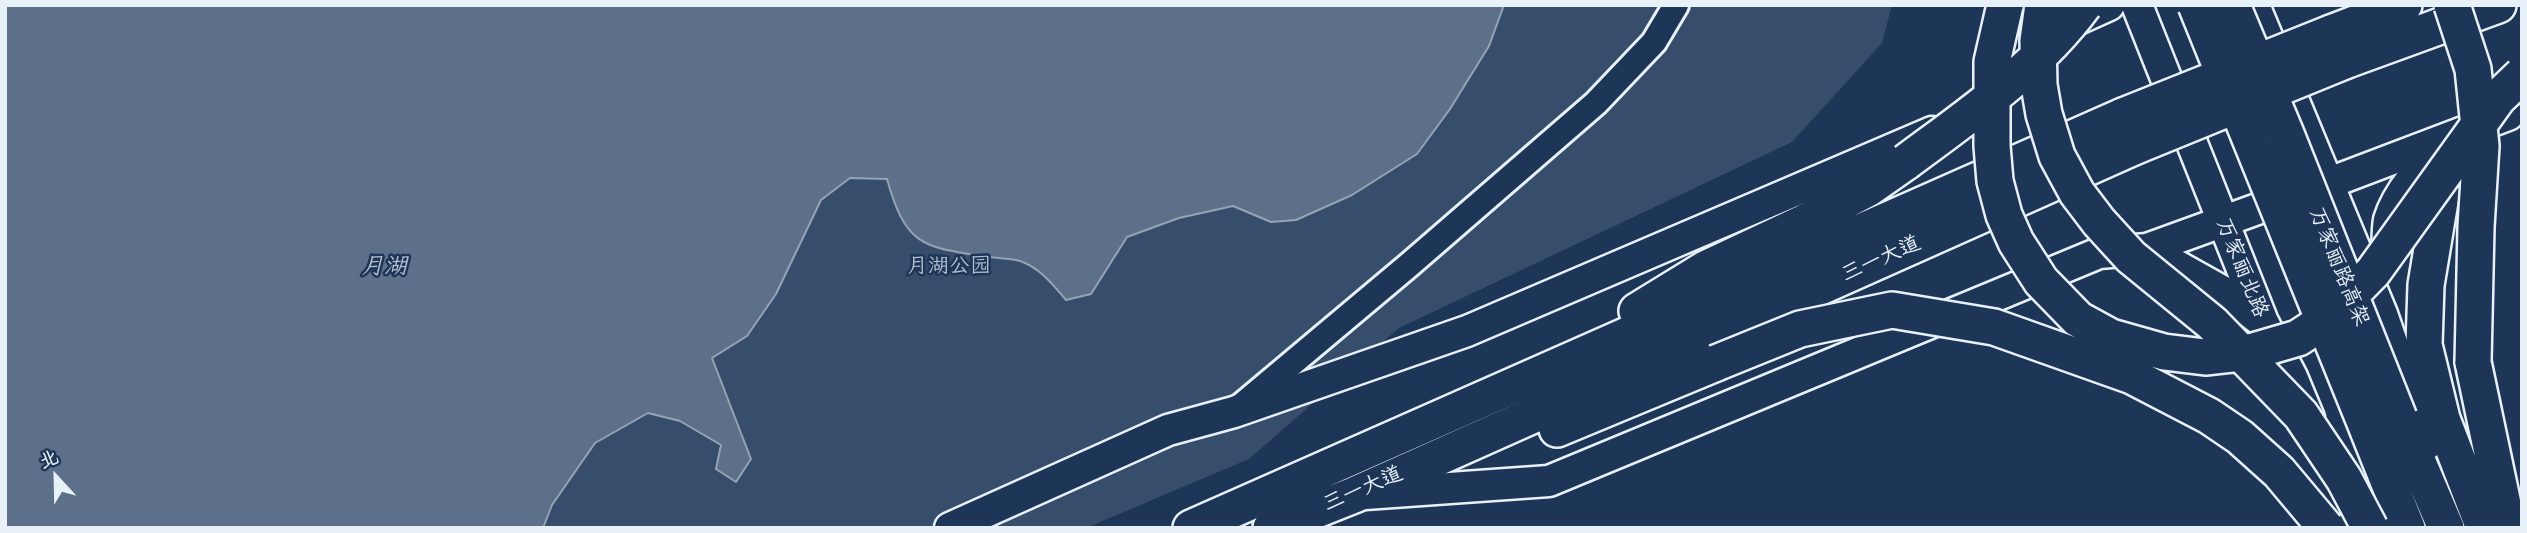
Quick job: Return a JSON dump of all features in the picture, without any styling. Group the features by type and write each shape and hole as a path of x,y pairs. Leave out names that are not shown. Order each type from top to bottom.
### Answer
{"highway":[{"path":"2005,5 1992,62 1995,181 2004,215 2016,242 2042,281 2078,318 2111,337 2164,352 2205,357 2250,352 2298,338 2327,319 2373,272 2498,98 2522,75"},
{"name":"万家丽路高架","path":"2196,5 2407,528"},
{"name":"万家丽路高架","path":"2232,5 2446,528"},
{"name":"三一大道","path":"2339,47 2404,5"},
{"path":"2452,5 2473,69 2481,146 2473,362 2508,528"},
{"name":"三一大道","path":"1191,528 1506,388 2129,131 2339,47 2498,5"},
{"path":"1506,388 1707,268 1805,222 1869,188 1991,97 2066,29 2068,10"},
{"path":"2068,10 2038,41 2039,85 2044,114 2057,156 2077,194 2131,257 2212,323 2301,415 2344,479 2370,528"},
{"name":"三一大道","path":"1271,528 1297,521 1433,459 2129,131"},
{"path":"2445,171 2426,285 2424,345 2442,419 2484,528"},
{"path":"1433,459 1506,451 1800,329 1892,310 1994,327 2132,376 2209,416 2239,437 2279,472 2326,528"}],"main road":[{"path":"950,528 1168,430 1234,412 1467,331 1944,126 1966,116 2038,59 2068,10 2109,5"},
{"name":"万家丽北路","path":"2137,5 2263,322 2292,377 2354,528"},
{"path":"2254,5 2382,314 2459,528"},
{"path":"1354,495 1549,481 2099,253 2147,249 2329,183 2515,110"},
{"path":"2382,314 2389,220 2411,178 2435,152 2515,110"},
{"path":"2147,249 2222,291 2263,322"}],"street":[{"path":"1234,412 1596,103 1654,42 1676,5"}],"green space":[{"name":"月湖","path":"5,5 1892,5 1882,43 1792,142 1399,328 1249,459 1086,528 5,528"}],"water":[{"name":"月湖","path":"5,5 1504,5 1489,46 1450,109 1417,154 1352,195 1296,220 1271,222 1233,206 1179,218 1127,237 1091,294 1066,300 1040,272 1020,261 966,254 932,246 910,231 894,201 887,179 850,178 821,200 776,294 747,336 712,358 751,459 736,482 716,469 721,445 680,421 648,413 595,443 552,505 543,528 5,528"}],"park label":[{"name":"月湖公园","path":"949,266"}]}
